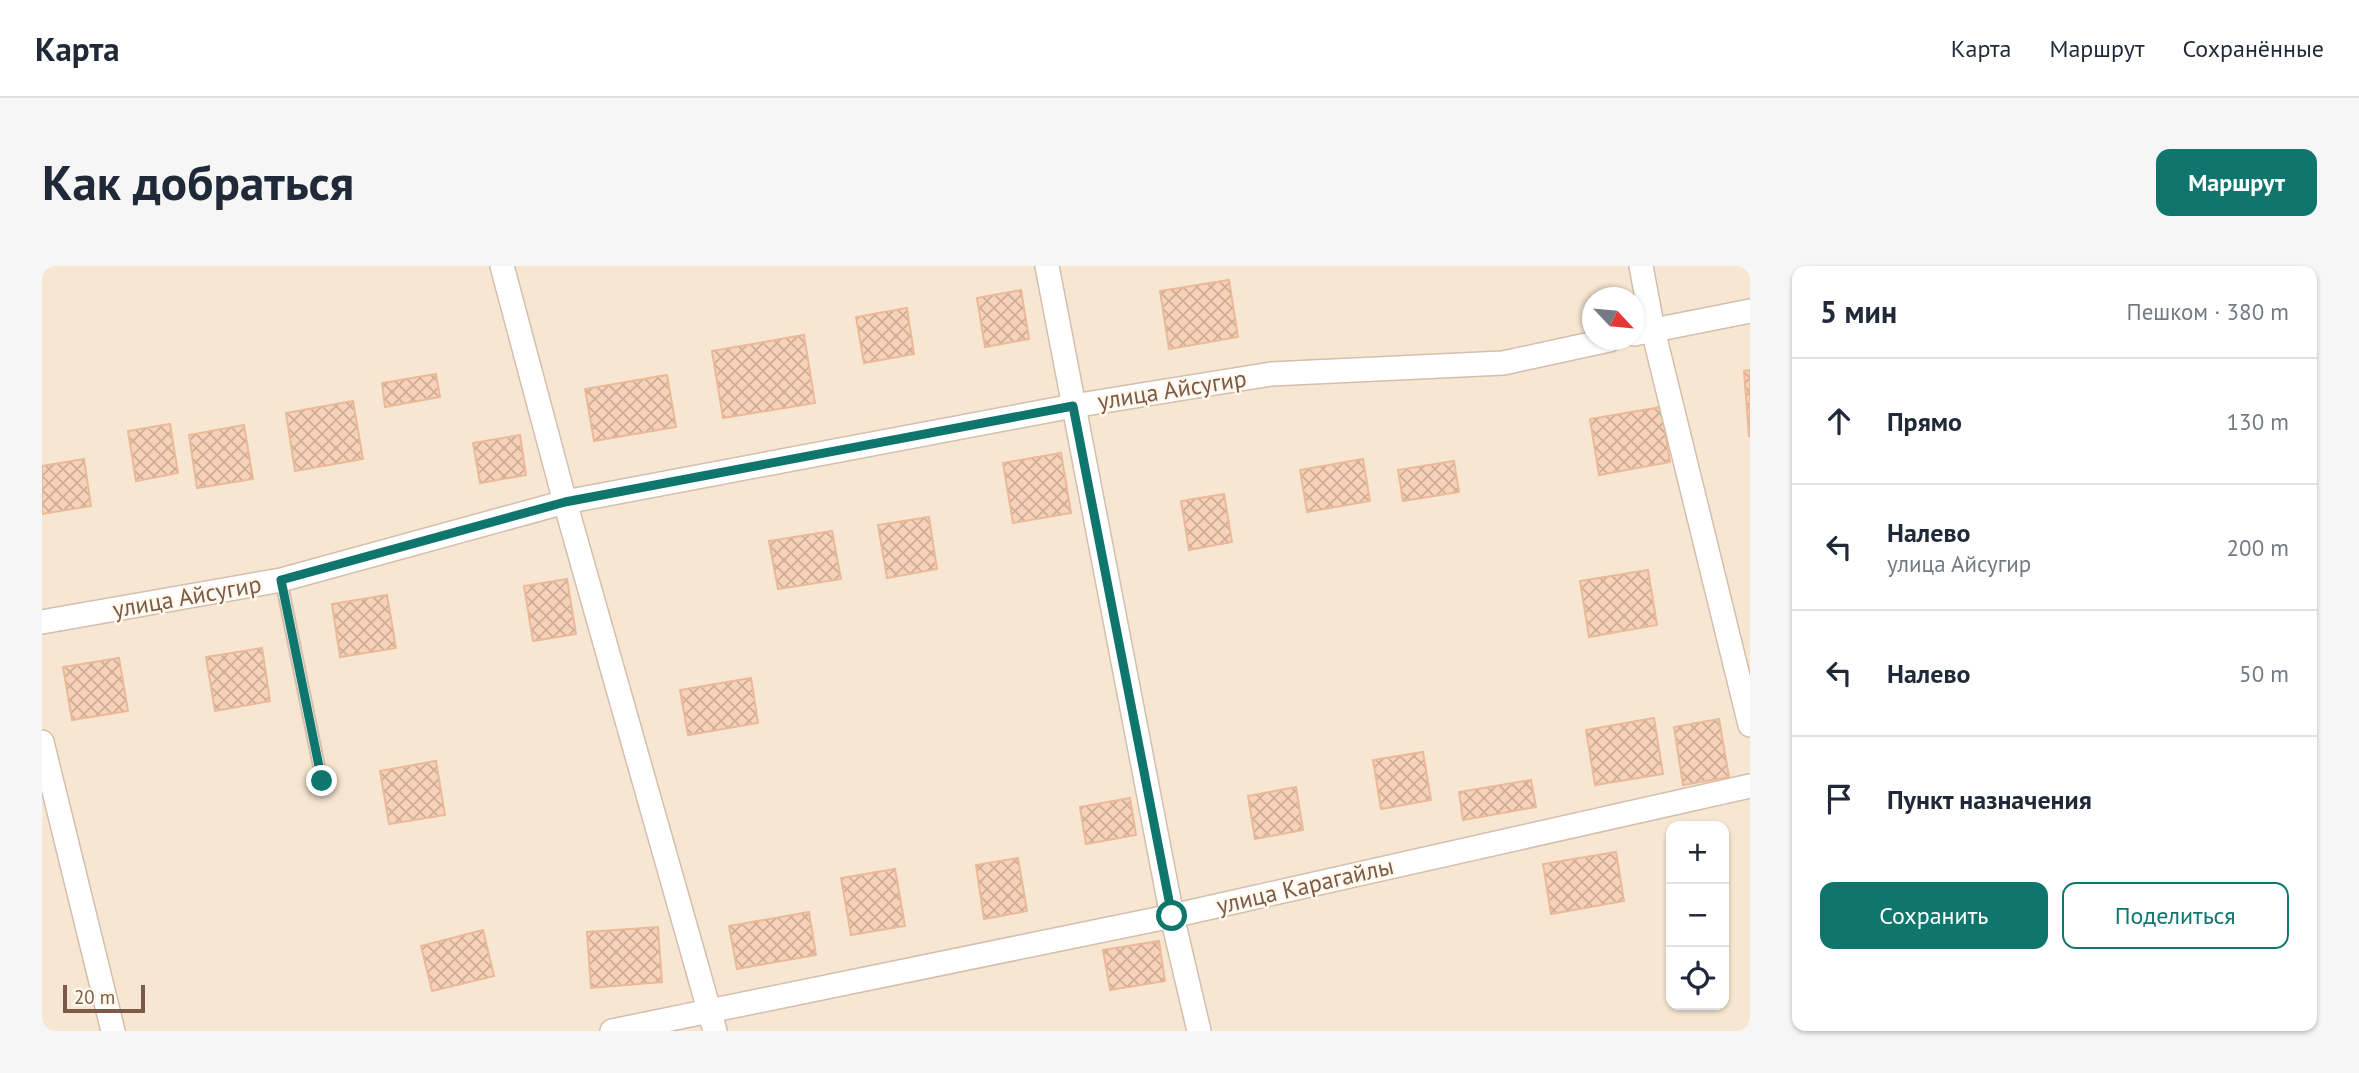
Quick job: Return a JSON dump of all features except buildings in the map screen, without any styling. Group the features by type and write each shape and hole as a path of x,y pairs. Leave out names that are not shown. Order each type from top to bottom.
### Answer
{"street":[{"path":"502,266 565,502 713,1021"},
{"path":"1047,266 1172,916 1199,1031"},
{"path":"1641,266 1642,287"},
{"path":"1645,332 1750,312"},
{"path":"1645,336 1750,726"},
{"name":"улица Айсугир","path":"42,622 281,580 565,502 1073,406 1272,374 1503,363 1582,346"},
{"path":"42,742 113,1031"},
{"name":"улица Карагайлы","path":"612,1031 713,1021 1750,786"}],"lane":[{"path":"281,580 322,781"}],"shaded area":[{"path":"42,266 1750,266 1750,1031 42,1031"}],"route":[{"path":"322,781 281,580 565,502 1073,406 1172,916"}]}
